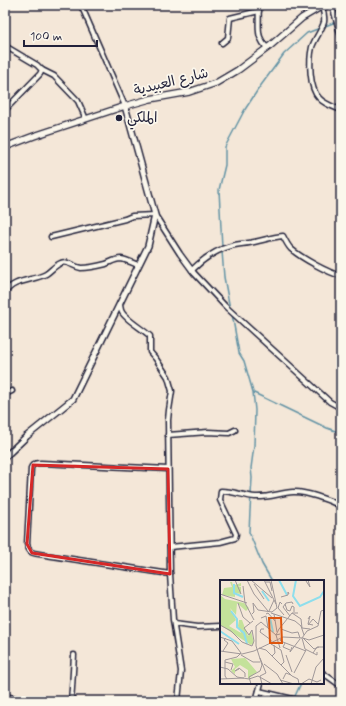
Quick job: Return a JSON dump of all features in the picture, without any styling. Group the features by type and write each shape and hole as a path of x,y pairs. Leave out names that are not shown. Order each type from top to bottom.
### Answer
{"main road":[{"name":"شارع العبيدية","path":"5,147 125,106 150,99 189,92 216,84 238,70 267,48 302,18 323,6"}],"street":[{"path":"81,5 125,106 155,214 180,254 192,270 226,307 330,402 341,408"},
{"path":"258,5 260,36 262,43 267,48"},
{"path":"332,5 341,36"},
{"path":"323,6 325,21 312,47 310,62 312,81 314,90 319,98 327,104 341,110"},
{"path":"222,43 228,38 230,18 259,11"},
{"path":"5,46 54,76 78,101 86,119"},
{"path":"5,110 42,72 42,70"},
{"path":"51,237 132,216 155,214"},
{"path":"5,456 27,436 74,399 148,246 155,214"},
{"path":"192,270 216,252 232,245 283,236 290,248 307,260 341,276"},
{"path":"5,294 8,289 14,285 40,277 48,273 61,262 81,268 97,266 116,260 130,261 138,265"},
{"path":"120,303 120,310 123,315 150,336 150,352 168,377 172,391 168,410 170,574 174,624 181,671 178,701"},
{"path":"5,394 12,391"},
{"path":"168,435 208,432 229,433 235,430"},
{"path":"168,469 36,463 31,468 27,544 28,549 32,553 170,574"},
{"path":"170,547 220,542 235,538 236,534 220,500 221,491 255,497 298,492 329,500 341,506"},
{"path":"174,624 197,627 220,626"},
{"path":"71,701 74,655"},
{"path":"324,674 341,686"},
{"path":"256,701 261,684"},
{"path":"259,691 301,701"},
{"path":"5,696 27,701"}],"highlighted area":[{"path":"33,465 168,469 170,574 32,553 27,544"}],"waterway":[{"path":"222,247 219,190 225,165 225,147 244,111 284,54 307,33 341,20"},
{"path":"222,251 224,277 230,309"},
{"path":"232,314 239,353 244,361 253,392 255,410 249,532 262,564 271,580"},
{"path":"254,393 327,428 341,433"},
{"path":"296,699 295,696 301,684"}],"place":[{"name":"الملكي","path":"119,118"}]}
